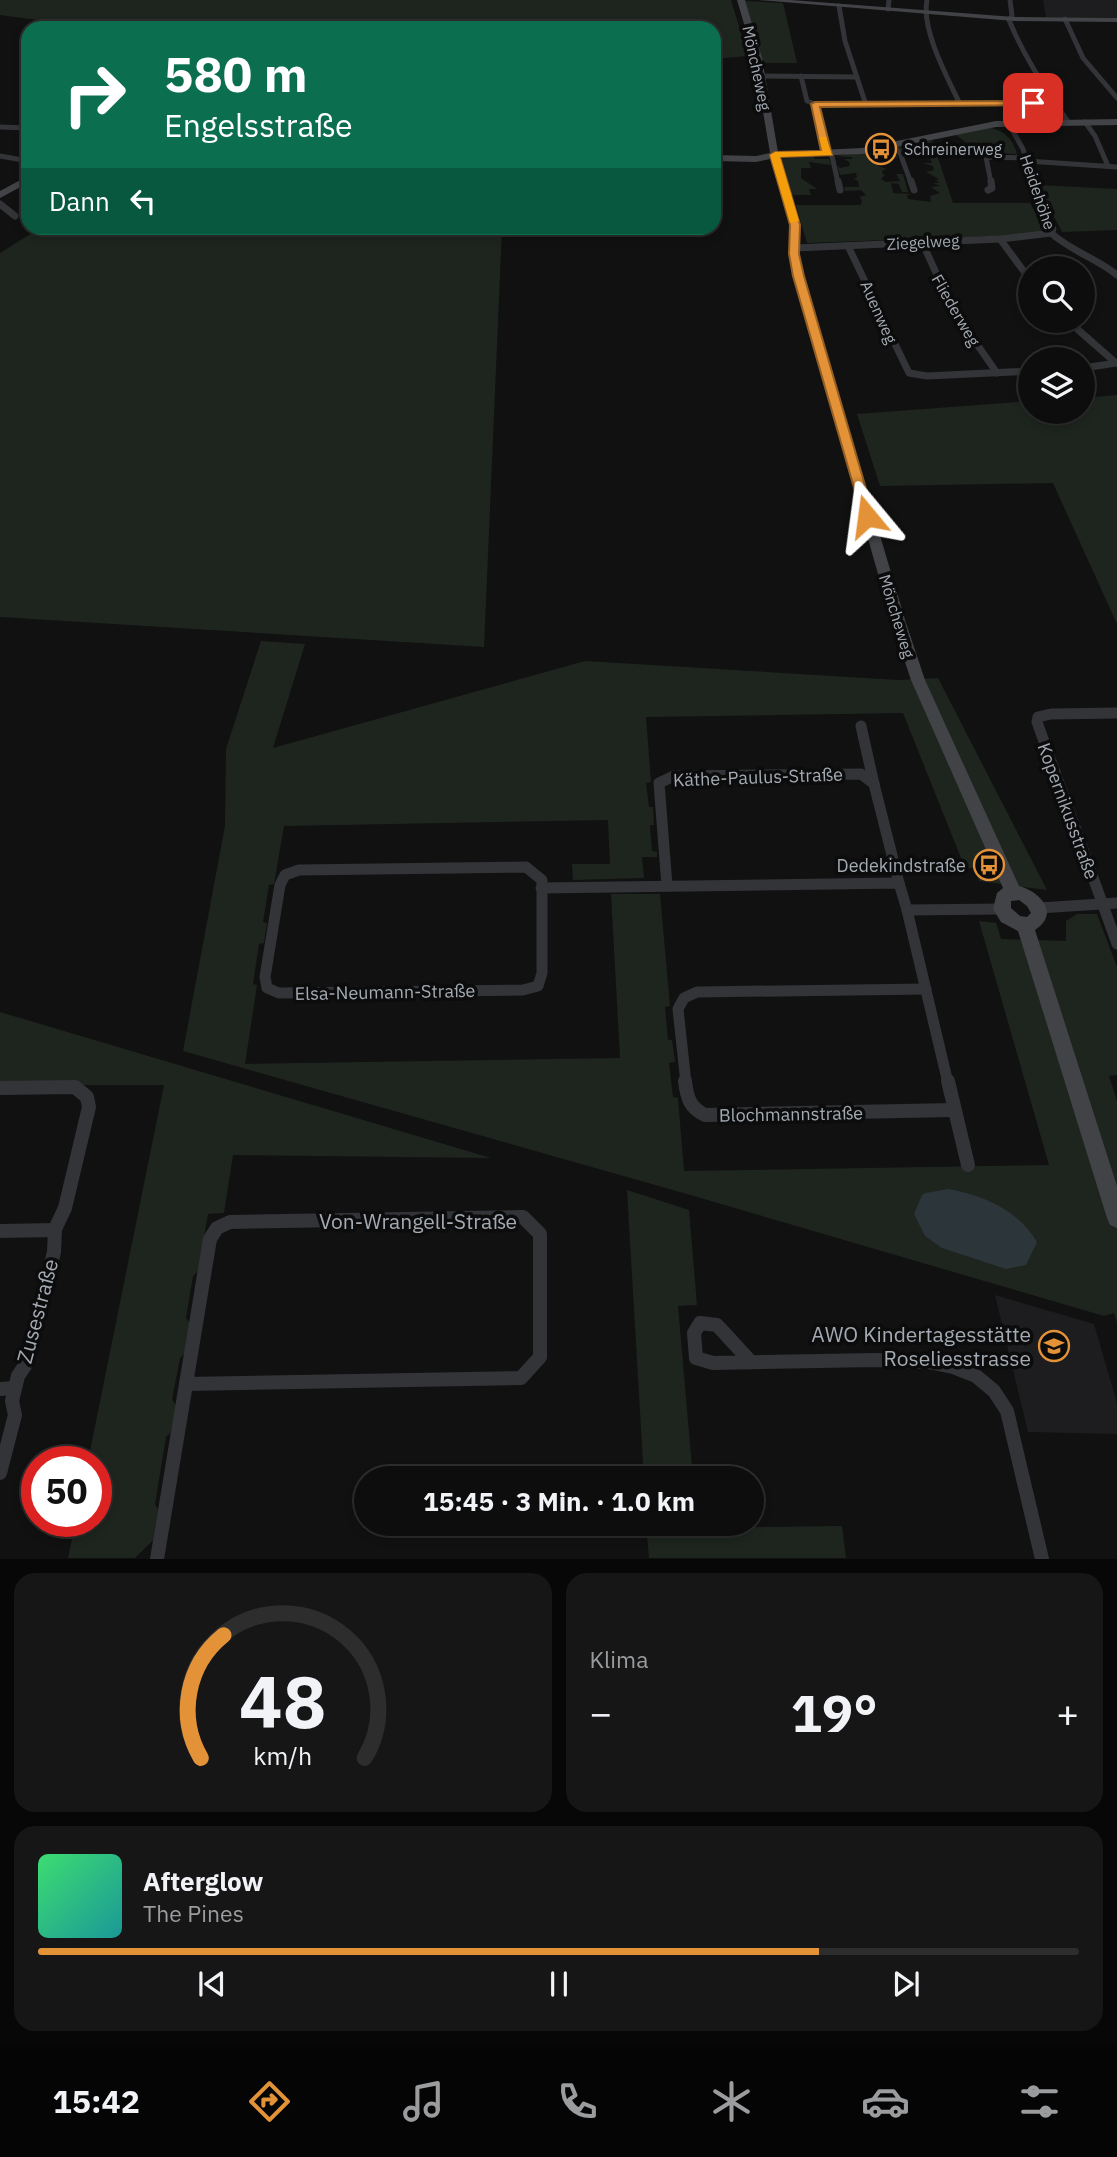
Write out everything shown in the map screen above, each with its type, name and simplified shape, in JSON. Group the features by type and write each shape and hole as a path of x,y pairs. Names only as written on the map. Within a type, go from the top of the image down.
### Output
{"main road":[{"name":"Möncheweg","path":"741,0 755,44 775,155 795,225 795,262 804,298 916,676 1014,893"},
{"path":"1009,18 1117,20"},
{"path":"721,158 756,159 893,145 988,124 1117,121"},
{"path":"0,195 21,182"},
{"path":"1014,893 1032,898 1039,908 1037,920 1025,925 1011,920 1002,909 1003,898 1014,893"},
{"path":"1025,925 1117,1217"}],"street":[{"path":"762,0 888,5 924,12 1009,18"},
{"path":"927,0 924,12 945,73 960,104"},
{"path":"1010,0 1009,18 1037,74 1068,122"},
{"path":"835,4 866,105"},
{"path":"1065,19 1091,71 1102,78 1117,98"},
{"path":"761,76 857,77"},
{"path":"801,76 807,101 815,104 1055,103"},
{"path":"815,104 825,150 829,153 840,190"},
{"name":"Heidehöhe","path":"1016,122 1010,126 1026,160 1038,202 1054,229 1051,233 1064,245 1106,265 1117,275"},
{"path":"1085,122 1095,136 1108,166"},
{"path":"0,127 21,128"},
{"path":"893,145 900,153 914,190"},
{"path":"0,156 21,160"},
{"path":"988,190 992,188 986,157 1117,167"},
{"path":"0,204 15,216"},
{"name":"Ziegelweg","path":"795,248 1000,239 1051,233"},
{"path":"1000,239 1018,263"},
{"name":"Fliederweg","path":"922,242 953,310 997,373"},
{"name":"Auenweg","path":"848,246 905,370 913,375 997,373"},
{"path":"1106,265 1117,266"},
{"path":"1082,333 1117,363"},
{"path":"1095,366 1117,363"},
{"path":"997,373 1018,372"},
{"name":"Kopernikusstraße","path":"1117,713 1051,714 1038,718 1038,727 1117,944"},
{"path":"861,726 968,1165"},
{"name":"Käthe-Paulus-Straße","path":"667,886 659,783 674,776 861,774 874,784"},
{"name":"Elsa-Neumann-Straße","path":"526,867 541,880 541,888 542,973 538,986 523,990 279,993 267,988 265,977 280,885 285,875 299,870 526,867"},
{"path":"541,888 899,883"},
{"path":"1039,908 1117,903"},
{"path":"906,910 1002,909"},
{"name":"Blochmannstraße","path":"926,989 697,992 684,998 678,1009 687,1096 694,1110 705,1115 954,1110"},
{"name":"Zusestraße","path":"0,1088 75,1087 87,1097 89,1107 65,1208 58,1218 52,1241 54,1252 26,1364 8,1389 15,1415 0,1473"},
{"name":"Von-Wrangell-Straße","path":"157,1559 185,1384 210,1239 217,1228 230,1222 523,1217 540,1234 540,1357 521,1378 185,1384"},
{"name":"Zusestraße","path":"0,1231 55,1230"},
{"path":"751,1362 920,1360 962,1371 989,1384 997,1392 1007,1411 1042,1559"}],"shaded area":[{"path":"0,0 731,0 748,56 721,58 721,21 44,21 0,15"},
{"path":"1043,0 1117,0 1117,18 1046,17"},
{"path":"745,1 783,3 797,63 763,63"},
{"path":"989,128 1007,136 1017,154 969,151 963,145 967,143 956,135"},
{"path":"932,140 953,203 1030,203 1045,230 995,236 807,243 796,205 861,205 862,200 859,197 866,195 861,190 845,191 844,187 859,187 858,181 853,178 857,178 856,173 840,175 837,165 840,168 850,166 844,159 852,157 834,156 892,149 898,158 883,155 881,161 885,165 876,165 887,169 883,170 885,175 881,179 886,182 900,181 896,174 903,174 908,192 902,192 899,184 891,183 893,193 913,194 907,195 908,199 931,202 930,196 940,193 931,187 940,186 933,183 939,183 936,180 939,179 926,172 934,170 933,166 923,163 932,163 930,158 922,157 919,150 908,150 909,154 903,154 899,147"},
{"path":"813,156 815,159 829,159 831,165 809,162 811,168 801,168 801,178 817,189 809,189 811,195 790,195 780,159"},
{"path":"1038,185 1117,189 1117,230 1062,232"},
{"path":"29,235 502,235 484,647 0,617 0,253"},
{"path":"1117,395 1117,624 1053,483 880,486 857,414 1018,402 1018,424 1095,424 1095,397"},
{"path":"261,641 305,644 273,748 585,661 898,680 938,678 1047,890 979,881 974,868 965,868 903,713 646,717 651,782 646,783 649,807 653,807 654,825 650,825 652,851 657,852 657,857 642,857 644,878 573,880 572,864 610,864 608,820 284,826 274,884 269,885 263,922 267,923 264,943 259,944 253,984 257,985 245,1064 620,1058 611,894 660,894 670,1006 665,1007 668,1040 672,1040 675,1062 669,1063 673,1097 678,1098 684,1171 1049,1165 979,921 996,923 1001,939 1066,941 1066,921 1077,914 1097,914 1117,967 1117,1075 1109,1076 1117,1101 1117,1323 1114,1313 1104,1316 183,1051 225,826 226,749"},
{"path":"0,1012 491,1158 233,1155 224,1213 208,1214 198,1271 193,1276 186,1318 190,1323 172,1400 176,1405 171,1432 166,1437 155,1504 158,1510 153,1540 135,1558 68,1558 73,1537 112,1537 112,1446 91,1446 164,1085 0,1085"},
{"path":"948,1189 987,1200 1020,1221 1037,1242 1026,1265 1006,1269 942,1248 925,1236 914,1214 922,1195"},
{"path":"627,1190 689,1210 697,1305 678,1306 692,1466 643,1466"},
{"name":"AWO Kindertagesstätte Roseliesstrasse","path":"995,1295 1094,1324 1117,1403 1117,1434 1028,1432"},
{"path":"842,1526 846,1558 649,1558 647,1536 764,1536 764,1527"}],"slow traffic":[{"path":"794,221 775,155 829,153 825,150 823,139"}],"place":[{"name":"Schreinerweg","path":"881,149"},
{"name":"Dedekindstraße","path":"989,865"},
{"name":"AWO Kindertagesstätte Roseliesstrasse","path":"1054,1346"}],"route":[{"path":"867,516 798,276 794,254 795,225 775,155 829,153 825,150 815,104 1033,103"}]}
